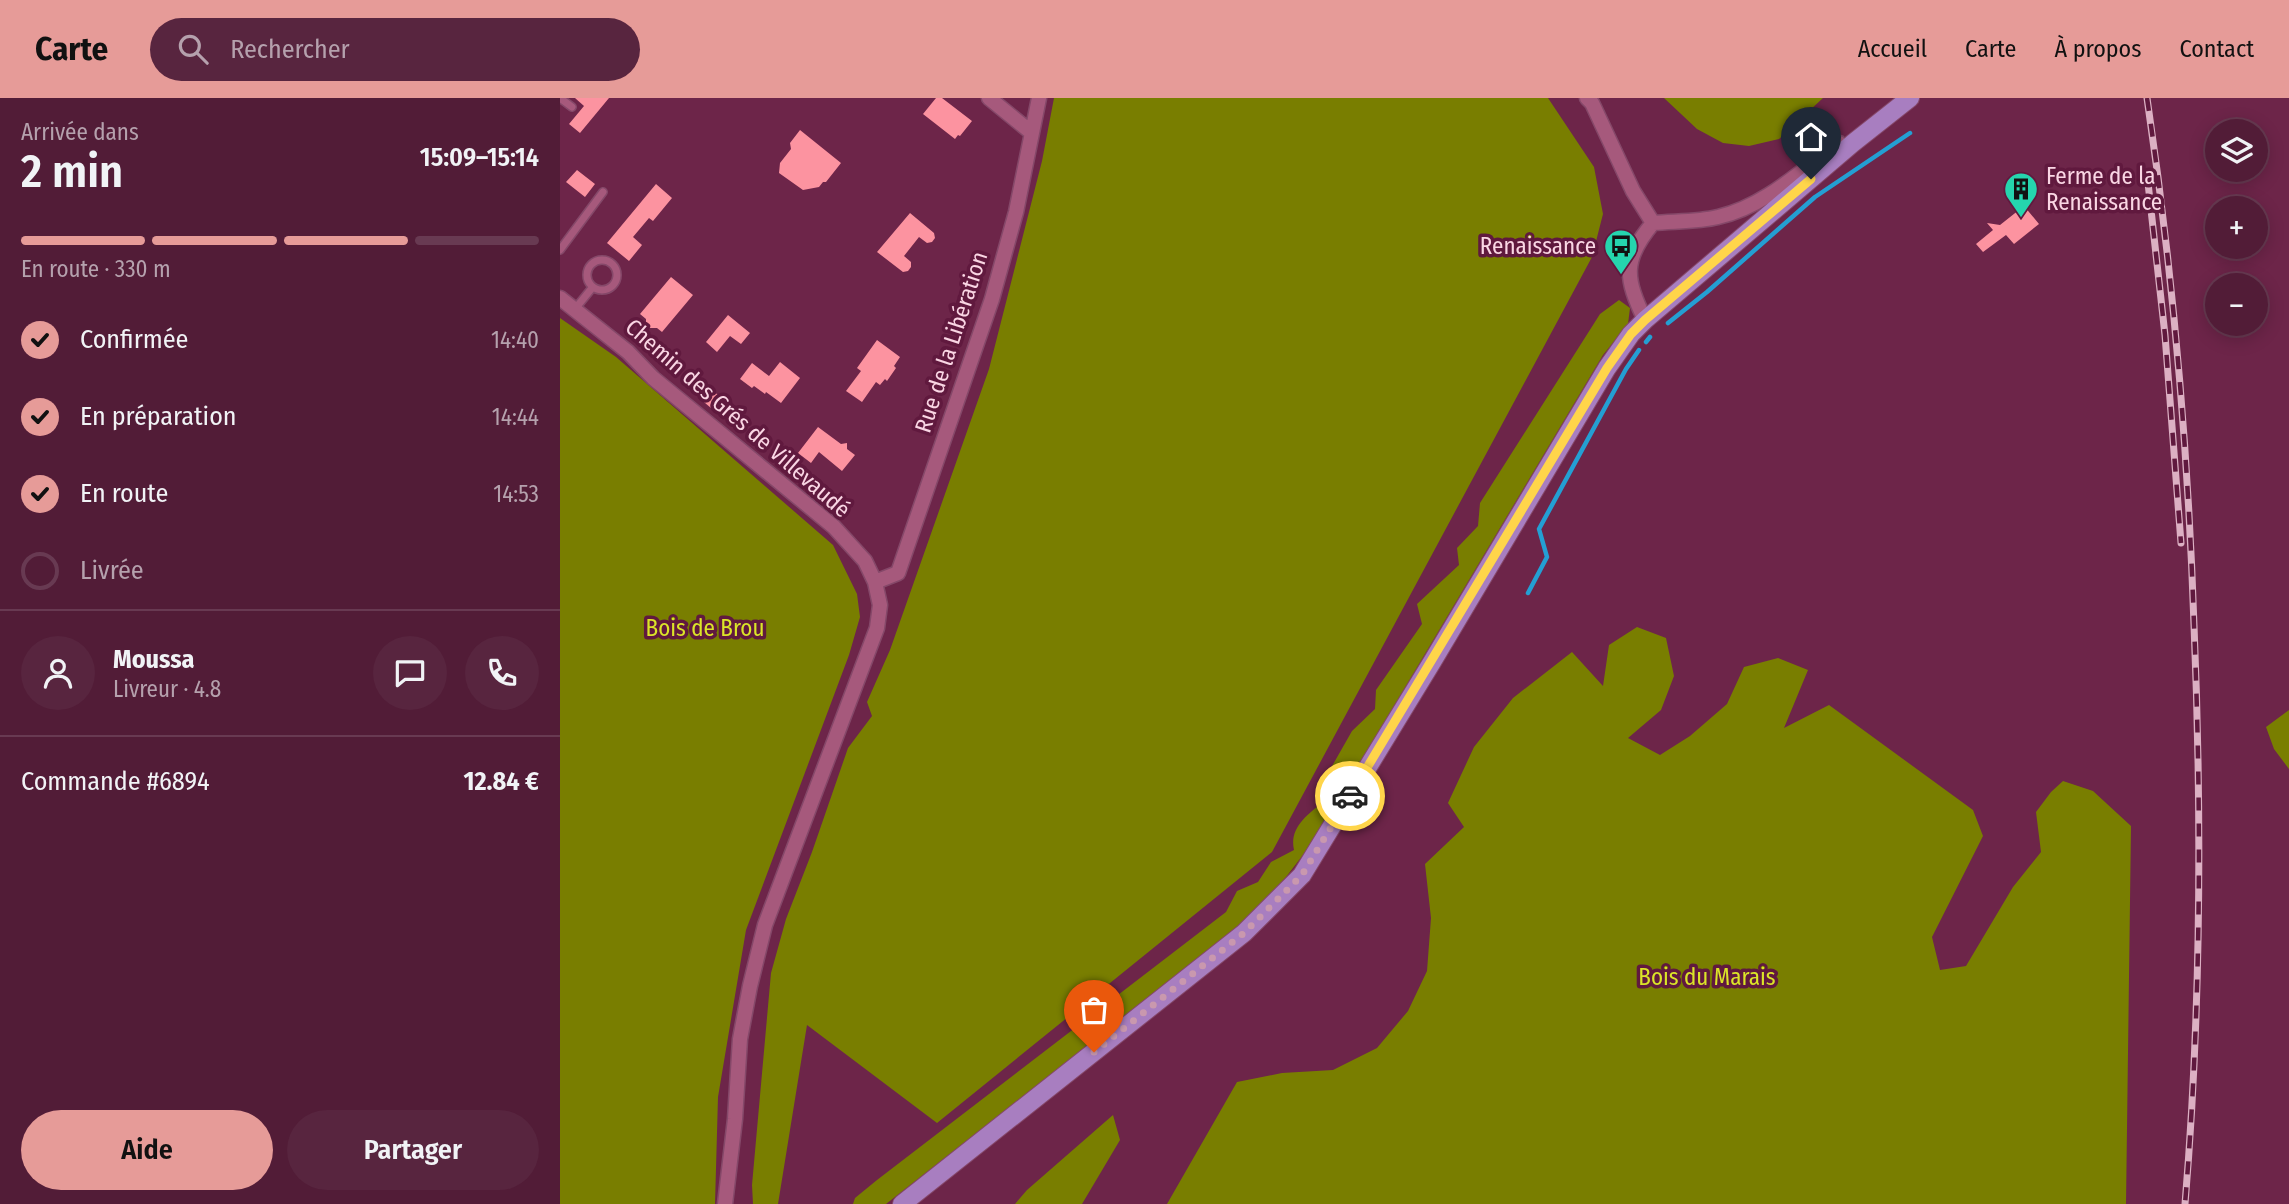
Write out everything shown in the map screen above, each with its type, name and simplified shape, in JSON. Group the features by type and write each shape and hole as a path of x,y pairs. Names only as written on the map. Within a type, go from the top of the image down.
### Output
{"main road":[{"path":"1645,320 1664,295 1892,98"},
{"path":"902,1204 1244,933 1302,875 1607,368 1631,334 1853,143 1910,98"}],"street":[{"path":"989,98 1032,132"},
{"name":"Rue de la Libération","path":"875,582 898,573 992,299 1016,212 1039,98"},
{"path":"1587,98 1592,103 1633,191 1653,223"},
{"path":"1645,320 1629,274 1630,261 1637,242 1653,223 1716,218 1742,210 1762,199 1839,143"},
{"name":"Chemin des Grés de Villevaudé","path":"560,298 628,352 653,378 834,527 865,561 875,582"},
{"path":"724,1204 735,1119 740,1039 750,986 765,925 877,628 880,605 875,582"}],"lane":[{"path":"560,98 572,107"},
{"path":"560,250 603,192"},
{"path":"597,261 612,263 617,278 612,287 603,291 592,288 586,279 588,268 597,261"},
{"path":"575,309 592,288"}],"green space":[{"path":"1054,98 1548,98 1594,167 1603,214 1592,257 1272,852 937,1123 807,1025 778,1204 753,1204 752,1185 771,973 786,919 848,748 872,716 867,702 890,650 989,369 1042,161"},
{"path":"1664,98 1823,98 1779,139 1749,146 1723,143 1697,129"},
{"path":"1619,300 1630,308 1628,324 1603,355 1313,842 1286,877 1243,924 886,1204 853,1204 855,1198 877,1180 1226,912 1237,891 1258,882 1271,862 1294,850 1294,835 1297,829 1305,817 1323,802 1319,789 1352,731 1375,709 1376,690 1422,624 1417,604 1459,565 1457,548 1478,526 1480,503 1600,314"},
{"name":"Bois de Brou","path":"560,318 616,357 833,545 857,594 860,617 849,655 746,930 718,1097 715,1204 560,1204"},
{"name":"Bois du Marais","path":"1637,627 1666,638 1674,676 1661,710 1628,738 1660,755 1690,736 1727,704 1744,667 1778,658 1808,670 1784,728 1829,705 1973,810 1983,836 1932,937 1940,970 1966,966 2013,887 2041,852 2036,812 2063,781 2093,791 2131,826 2126,1204 1167,1204 1237,1082 1282,1073 1333,1070 1377,1048 1408,1011 1427,971 1431,918 1425,864 1464,827 1448,803 1474,747 1513,698 1572,652 1603,686 1609,645"},
{"path":"2289,710 2289,769 2274,749 2266,727"},
{"path":"1113,1115 1120,1140 1082,1204 1015,1204 1027,1190"}],"building":[{"path":"575,98 609,98 580,133 569,124 584,106"},
{"path":"936,98 942,98 972,121 955,139 923,114"},
{"path":"800,130 841,163 819,187 803,190 779,173 780,163 791,149 790,143"},
{"path":"577,170 595,184 585,197 566,182"},
{"path":"656,184 672,198 653,221 649,218 633,237 642,245 629,261 607,243"},
{"name":"Ferme de la Renaissance","path":"2024,206 2039,224 2014,244 2006,235 1983,252 1976,244 1993,230 1987,223 2000,225"},
{"path":"910,213 934,233 935,238 927,243 919,237 904,256 911,262 911,267 903,272 877,252"},
{"path":"671,277 693,295 662,332 657,328 646,328 646,319 640,314"},
{"path":"728,315 750,333 741,344 730,336 717,352 706,342"},
{"path":"877,340 900,357 887,381 885,379 880,385 876,382 862,402 846,391 861,371 857,368"},
{"path":"780,362 800,378 781,403 740,379 752,363 769,376"},
{"path":"708,386 720,397 711,408 698,397"},
{"path":"818,427 841,444 847,443 847,449 855,455 842,471 819,452 811,463 798,453"}],"waterway":[{"path":"1668,323 1815,197 1910,133"},
{"path":"1646,342 1650,337"},
{"path":"1528,593 1547,557 1539,529 1639,350"}],"railway":[{"path":"2147,98 2178,361 2188,493 2197,697 2197,987 2185,1204"},
{"path":"2147,174 2165,335 2181,543"}],"way so far":[{"path":"1094,1052 1244,933 1302,875 1350,796"}],"place":[{"name":"Ferme de la Renaissance","path":"2021,219"},
{"name":"Renaissance","path":"1621,276"}],"route":[{"path":"1350,796 1626,340 1645,320 1811,179"}]}
